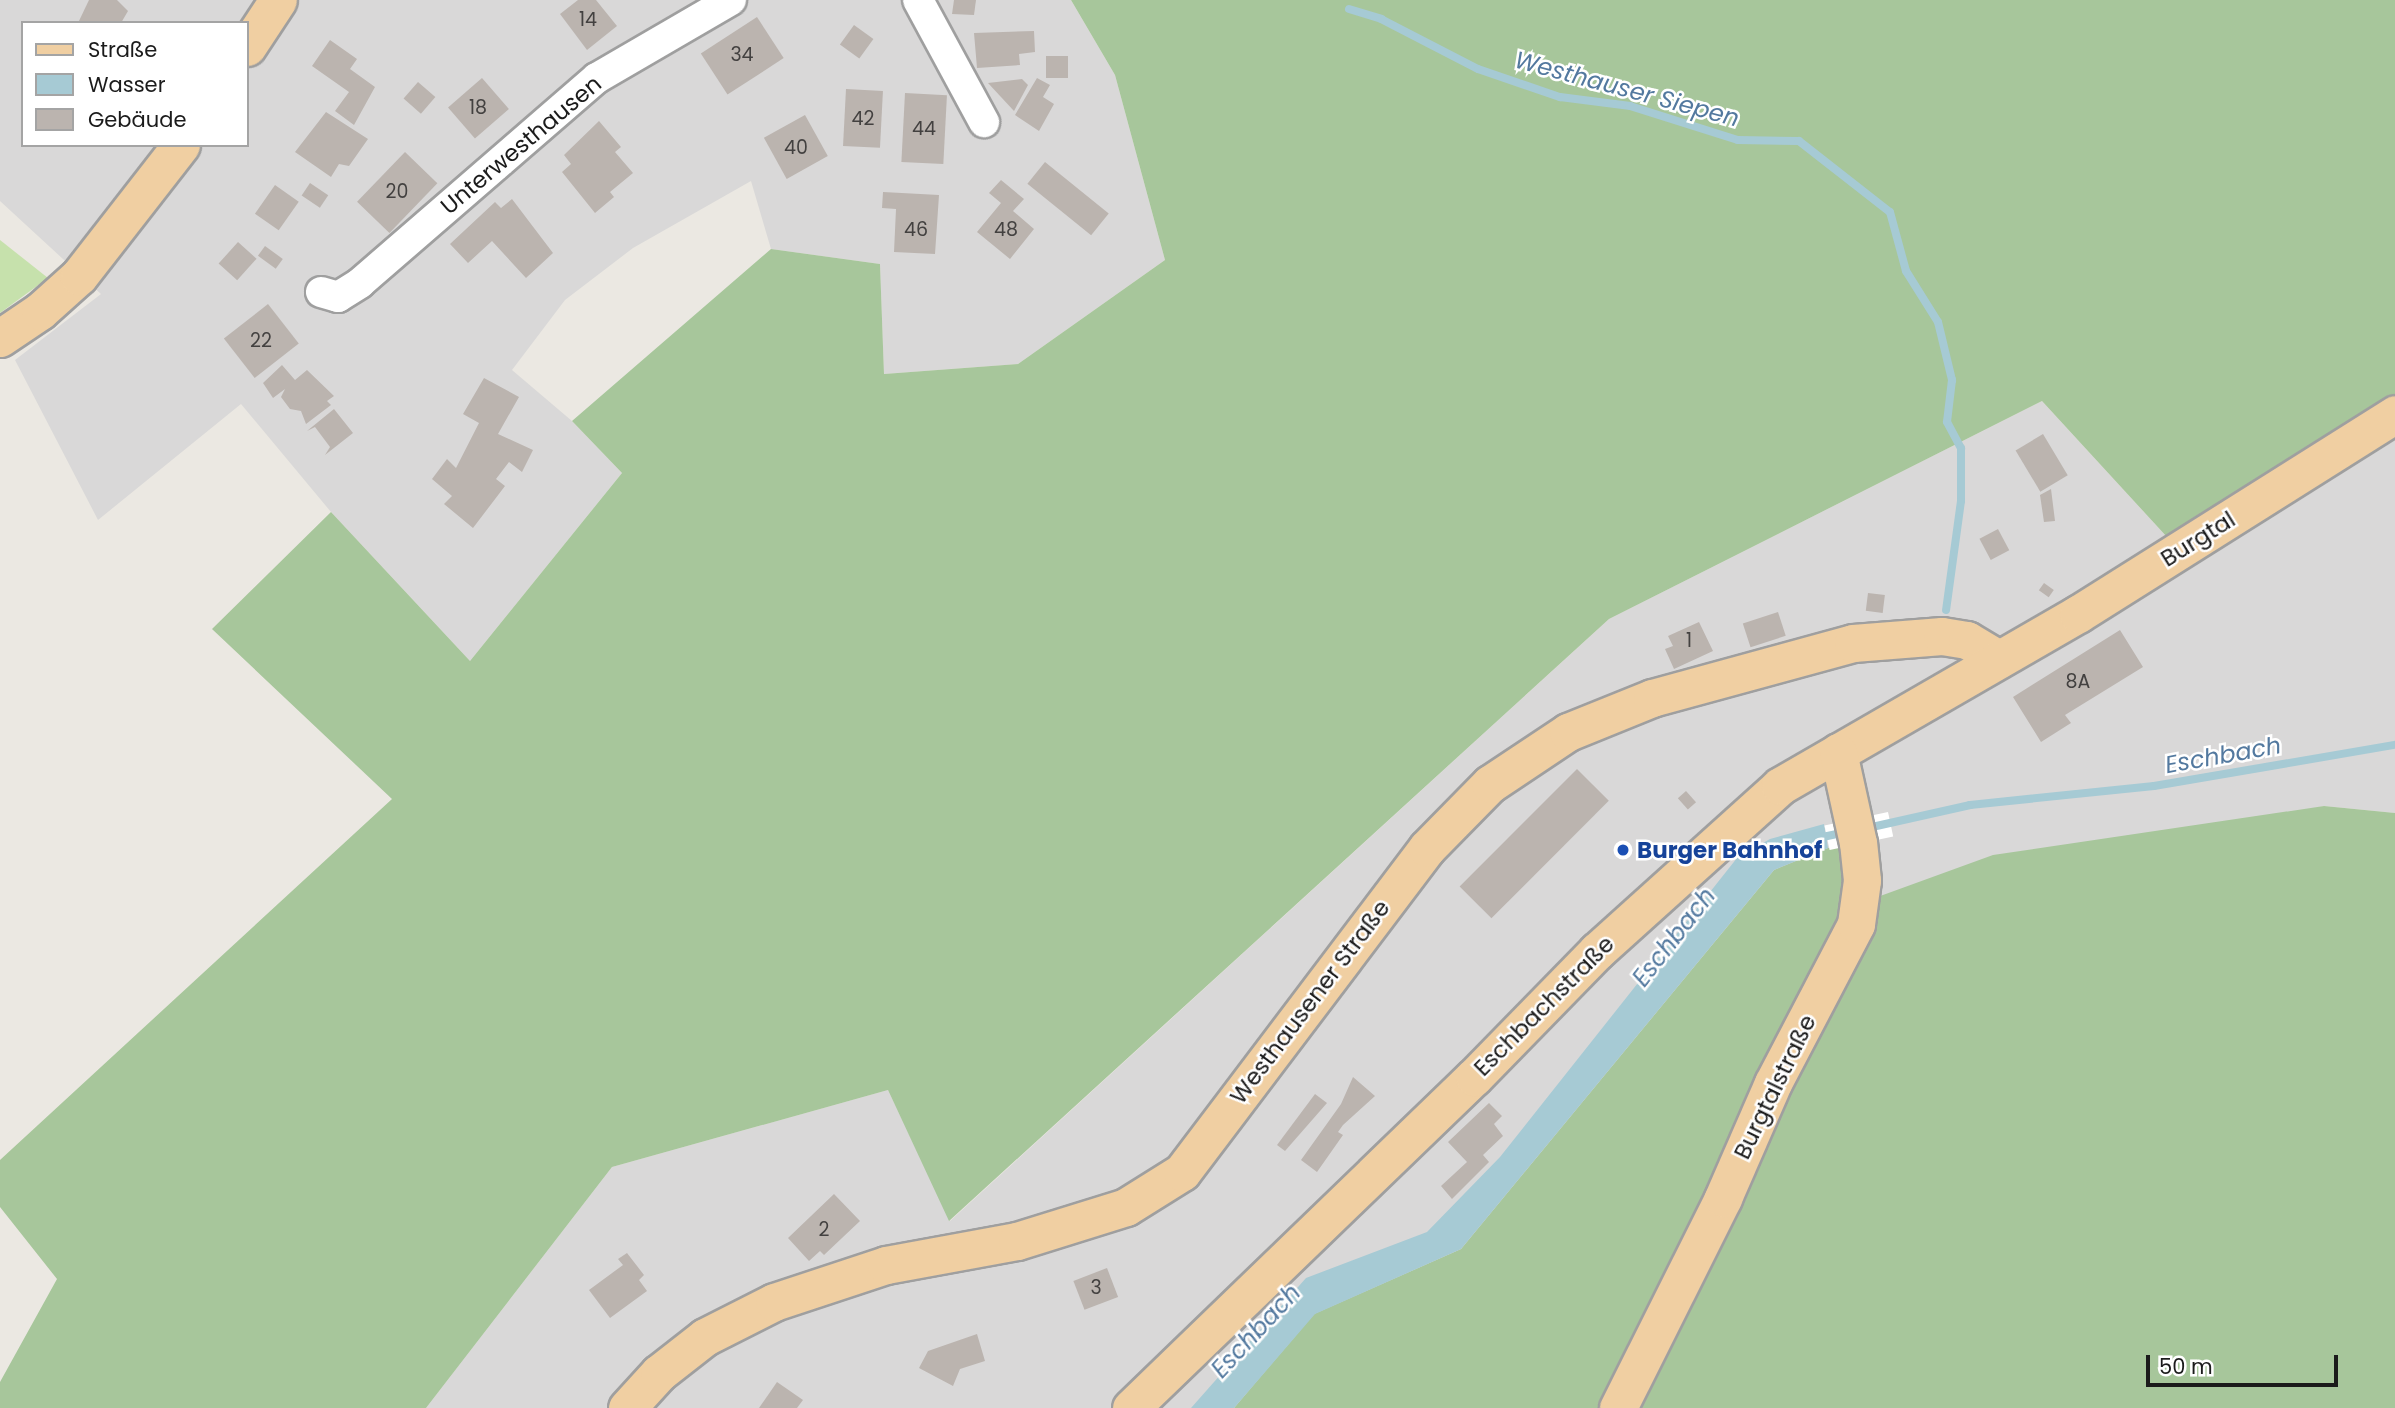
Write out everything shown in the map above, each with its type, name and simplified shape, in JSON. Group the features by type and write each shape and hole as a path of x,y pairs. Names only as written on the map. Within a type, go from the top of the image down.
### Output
{"main road":[{"path":"248,45 278,0"},
{"path":"0,338 40,311 79,275 179,147"},
{"name":"Burgtal","path":"1999,659 2395,414"},
{"name":"Westhausener Straße","path":"627,1408 659,1373 705,1337 774,1302 886,1265 1017,1241 1126,1207 1182,1172 1427,848 1490,784 1567,732 1652,698 1853,642 1942,636 1967,640 1999,659"},
{"name":"Eschbachstraße","path":"1131,1408 1474,1077 1597,951 1780,786 1999,659"},
{"name":"Burgtalstraße","path":"1618,1408 1723,1198 1773,1083 1851,936 1861,903 1856,830 1838,752"}],"street":[{"name":"Unterwesthausen","path":"321,292 338,297 360,283 597,78 731,0"},
{"path":"918,0 984,122"}],"shaded area":[{"path":"0,0 1071,0 1115,75 1165,260 1018,364 884,374 880,264 771,249 751,181 633,248 565,300 512,370 572,421 622,473 470,661 331,512 241,404 98,520 15,360 101,294 0,201"},
{"path":"2042,401 2167,537 2395,401 2395,813 2324,806 1861,903 1774,870 1461,1249 1315,1314 1234,1408 426,1408 612,1167 888,1090 950,1221 1609,619"}],"green space":[{"path":"1071,0 2395,0 2395,401 2167,537 2042,401 1609,619 949,1221 888,1090 612,1167 426,1408 0,1408 0,1382 57,1279 0,1207 0,1160 392,799 212,629 331,512 470,661 622,473 572,421 771,249 880,264 884,374 1018,364 1165,260 1115,75"},
{"path":"0,240 48,278 0,313"},
{"path":"2324,806 2395,813 2395,1408 1234,1408 1314,1314 1461,1249 1774,870 1828,848 1858,843 1861,903 1993,855"}],"water":[{"path":"1824,824 1828,848 1774,870 1461,1249 1315,1314 1234,1408 1191,1408 1306,1278 1427,1232 1500,1157 1737,858 1770,839"}],"pier":[{"path":"1888,812 1893,836 1830,850 1824,826"}],"building":[{"path":"89,0 117,0 128,11 122,21 79,21"},
{"path":"578,0 596,0 617,26 587,50 560,14"},
{"path":"954,0 976,0 974,15 952,14"},
{"path":"757,17 784,58 727,95 701,53"},
{"path":"854,25 873,39 859,59 840,44"},
{"path":"1034,31 1035,52 1019,54 1020,65 977,68 974,33"},
{"path":"330,40 357,59 350,69 375,87 354,125 335,111 349,92 312,66"},
{"path":"1046,56 1068,56 1068,78 1046,78"},
{"path":"482,78 509,109 475,138 448,108"},
{"path":"1037,78 1050,85 1043,97 1054,104 1039,131 1015,115"},
{"path":"1022,79 1028,85 1014,111 988,83"},
{"path":"418,82 435,97 421,114 404,99"},
{"path":"846,89 883,91 880,148 843,146"},
{"path":"905,93 947,95 943,164 901,162"},
{"path":"326,112 368,139 349,166 339,164 331,177 295,152"},
{"path":"805,115 828,156 787,179 764,138"},
{"path":"599,121 621,147 615,152 633,173 610,192 614,197 595,213 562,172 571,164 564,155"},
{"path":"405,152 437,183 389,233 357,202"},
{"path":"1045,162 1109,214 1091,235 1027,184"},
{"path":"1001,180 1024,199 1013,211 1034,229 1010,259 977,232 1001,203 989,193"},
{"path":"310,183 328,195 320,208 302,195"},
{"path":"275,185 299,202 279,230 255,214"},
{"path":"883,192 939,195 935,254 894,252 896,209 882,208"},
{"path":"512,199 553,253 526,278 492,241 468,263 450,244 495,202 501,208"},
{"path":"238,242 257,259 237,280 219,264"},
{"path":"265,246 283,259 276,269 258,256"},
{"path":"268,304 299,343 255,378 224,338"},
{"path":"282,365 295,380 307,370 334,396 327,401 331,405 306,424 301,411 290,409 281,397 285,389 273,398 263,383"},
{"path":"484,378 519,397 498,434 533,450 522,472 509,462 496,479 505,486 473,528 444,504 452,496 432,479 447,459 456,468 479,423 463,414"},
{"path":"334,409 353,433 325,455 330,447 315,427 307,431"},
{"path":"2043,434 2068,475 2040,492 2016,450"},
{"path":"2051,489 2055,521 2044,522 2040,495"},
{"path":"1998,529 2009,550 1991,560 1979,539"},
{"path":"2044,583 2054,590 2049,597 2039,590"},
{"path":"1868,593 1885,595 1883,613 1866,611"},
{"path":"1778,612 1786,636 1751,647 1743,623"},
{"path":"1699,622 1713,651 1674,669 1665,649 1673,646 1668,636"},
{"path":"2120,630 2143,667 2065,715 2071,723 2041,742 2013,697"},
{"path":"1577,769 1609,801 1491,918 1460,886"},
{"path":"1686,791 1696,802 1688,810 1678,798"},
{"path":"1353,1077 1375,1096 1343,1125 1338,1132 1343,1135 1317,1172 1301,1160 1341,1104"},
{"path":"1315,1094 1327,1103 1285,1151 1277,1145"},
{"path":"1489,1103 1502,1116 1494,1124 1503,1136 1483,1155 1489,1162 1452,1199 1441,1186 1467,1162 1448,1142"},
{"path":"834,1194 860,1221 824,1255 820,1251 809,1261 788,1238"},
{"path":"627,1253 644,1275 639,1280 647,1291 610,1318 589,1290 623,1265 618,1259"},
{"path":"1107,1268 1118,1297 1085,1310 1073,1281"},
{"path":"977,1334 985,1361 960,1369 953,1386 919,1368 928,1351"},
{"path":"777,1382 803,1400 797,1408 759,1408"}],"waterway":[{"name":"Westhauser Siepen","path":"1349,9 1381,19 1478,69 1560,97 1630,106 1738,140 1799,141 1890,212 1906,271 1938,322 1952,380 1947,422 1961,448 1961,501 1946,610"},
{"name":"Eschbach","path":"1863,829 1970,805 2154,786 2395,745"},
{"name":"Eschbach","path":"1818,838 1847,832"}],"place":[{"name":"Burger Bahnhof","path":"1623,850"}]}
